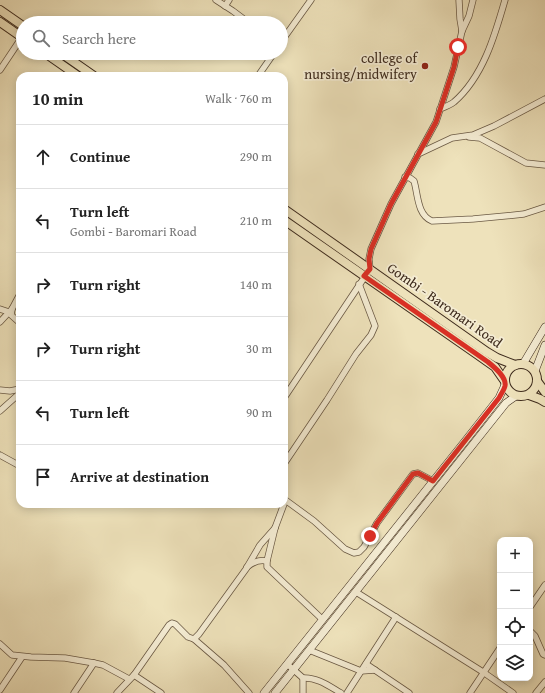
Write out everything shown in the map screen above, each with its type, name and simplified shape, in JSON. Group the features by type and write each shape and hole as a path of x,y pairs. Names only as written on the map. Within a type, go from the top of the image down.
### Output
{"main road":[{"path":"0,10 16,21"},
{"path":"0,22 16,33"},
{"path":"55,60 72,72"},
{"path":"71,60 88,72"},
{"name":"Gombi - Baromari Road","path":"288,211 487,352 498,358 519,365"},
{"name":"Gombi - Baromari Road","path":"288,223 488,362 495,368 505,382"},
{"path":"519,365 545,327"},
{"path":"529,395 536,387 537,381 535,371 545,345"},
{"path":"264,693 499,398 508,370 519,365 528,365 535,371"},
{"path":"537,381 545,392"},
{"path":"505,382 511,394 520,397 529,395 545,402"},
{"path":"275,693 506,403 516,396"}],"street":[{"path":"216,0 239,16"},
{"path":"225,6 229,0"},
{"path":"288,32 311,0"},
{"path":"459,0 462,31"},
{"path":"288,392 370,269 369,259 371,249 391,204 430,134 440,109 454,67 462,31 474,0"},
{"path":"440,109 453,103 475,76 493,39 505,0"},
{"path":"0,70 16,48"},
{"path":"261,72 269,60"},
{"path":"417,155 452,138 473,135 494,126 545,99"},
{"path":"463,137 480,138 526,163 545,165"},
{"path":"405,177 414,181 422,212 428,219 432,220 473,219 524,214 545,207"},
{"path":"288,458 356,354 372,335 375,326 359,284"},
{"path":"1,319 10,310 16,300"},
{"path":"0,309 10,310"},
{"path":"10,310 16,319"},
{"path":"0,390 16,390"},
{"path":"0,412 16,397"},
{"path":"0,455 16,464"},
{"path":"288,504 314,521 345,549 354,553 359,552 364,547 377,523 413,474 418,473 433,481"},
{"path":"282,508 267,560 267,567 322,619"},
{"path":"194,639 205,628 246,569 260,545 275,528"},
{"path":"246,569 257,561 267,560"},
{"path":"533,602 545,585"},
{"path":"356,592 483,672 513,693"},
{"path":"347,693 396,617"},
{"path":"117,693 134,675 169,625 172,623 175,624 188,638 194,639 224,665 249,693"},
{"path":"533,634 543,654 545,655"},
{"path":"0,644 12,655 22,657 65,658 94,663 103,665 129,679"},
{"path":"310,650 361,671 376,670"},
{"path":"470,693 497,652"},
{"path":"0,690 22,657"},
{"path":"74,693 94,663"},
{"path":"287,664 303,678 303,693"},
{"path":"366,664 409,693"},
{"path":"134,675 161,693"},
{"path":"303,678 310,677 316,679 341,693"},
{"path":"536,693 545,682"}],"place":[{"name":"college of nursing/midwifery","path":"425,66"}],"route":[{"path":"370,536 377,523 413,474 418,473 433,481 499,398 505,385 504,380 495,368 488,362 364,276 370,269 369,259 371,249 391,204 436,122 454,67 458,47"}]}
